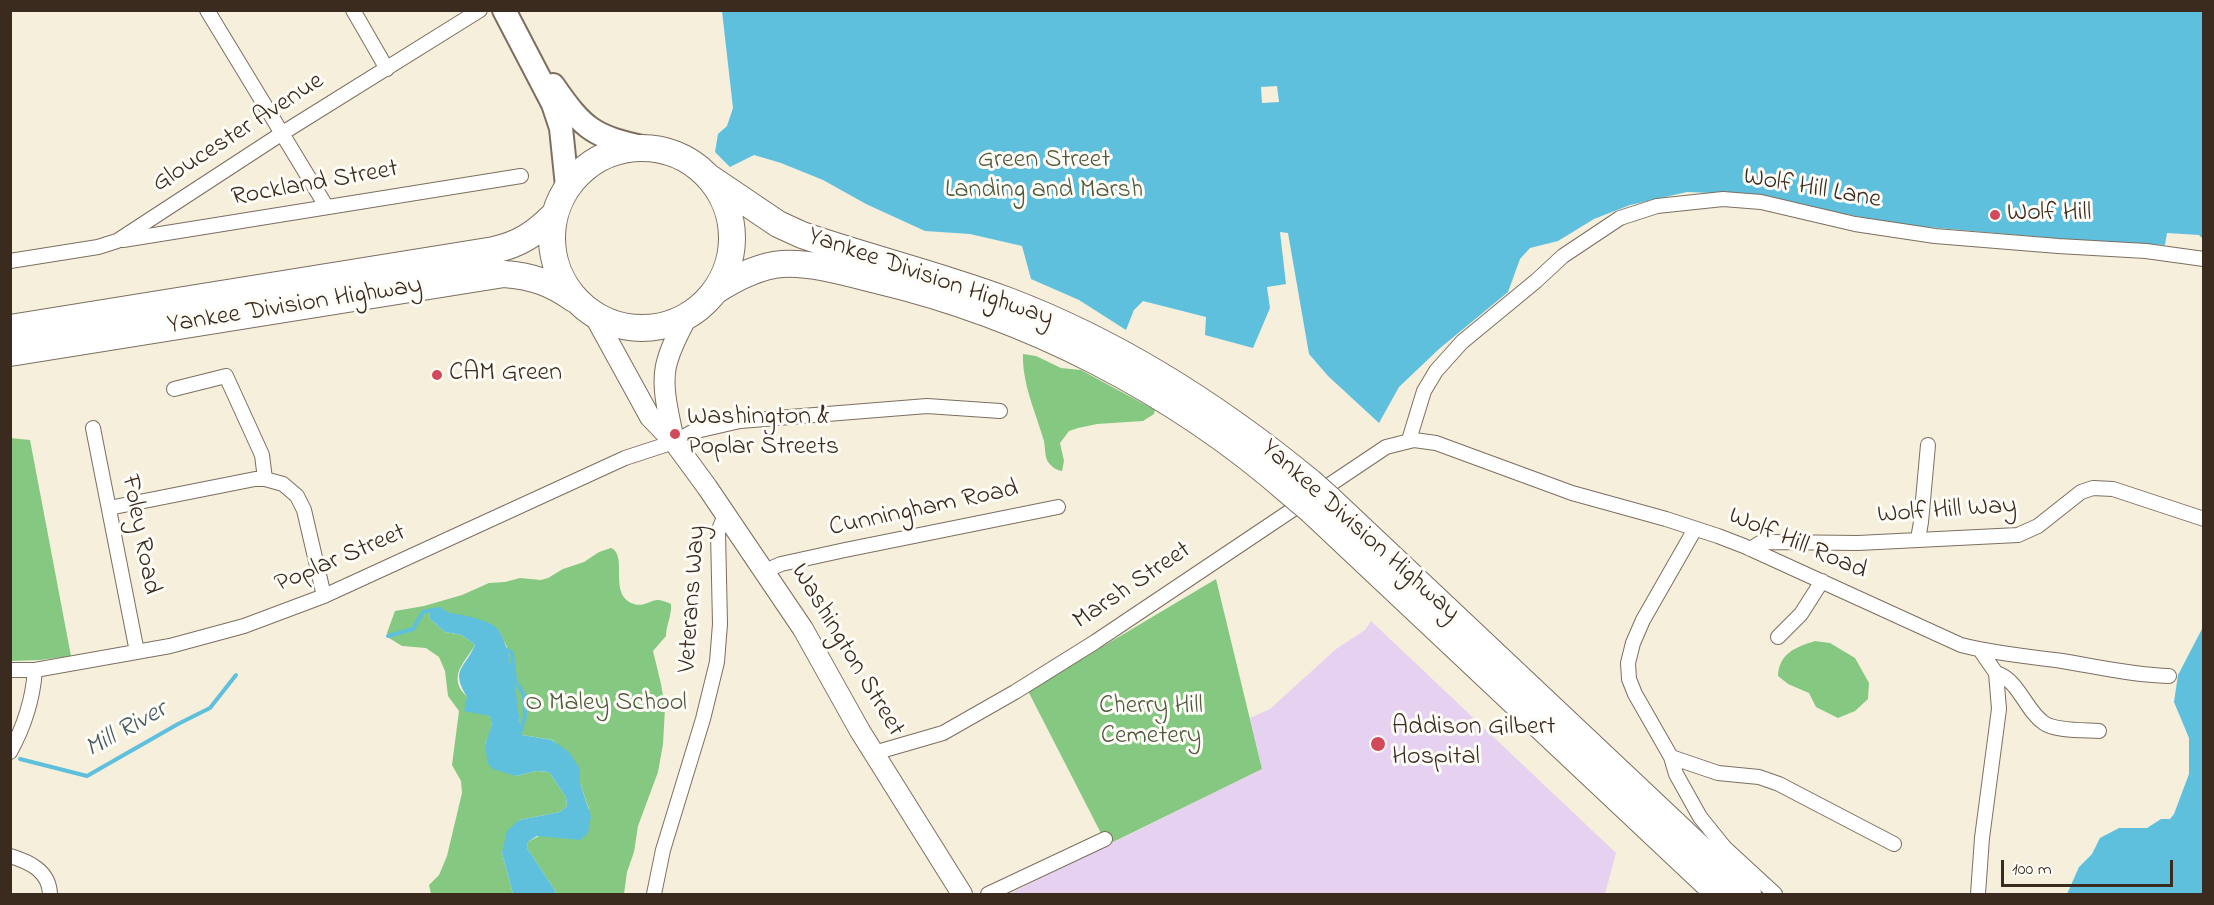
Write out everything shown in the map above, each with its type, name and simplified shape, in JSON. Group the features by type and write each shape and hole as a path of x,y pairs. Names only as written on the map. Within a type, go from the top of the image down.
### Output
{"highway":[{"path":"647,148 663,150 682,157 710,178 725,204 732,235 729,261 716,291 702,305 687,317 669,324 651,328 632,328 618,326 594,315 574,299 562,281 555,263 551,241 554,215 567,186 580,172 610,153 647,148"},
{"name":"Yankee Division Highway","path":"710,178 778,224 802,235 959,283 1032,311 1102,344 1205,403 1258,440 1311,496 1719,894"},
{"name":"Yankee Division Highway","path":"10,328 494,250 523,241 538,232 554,215"},
{"name":"Yankee Division Highway","path":"716,291 732,280 761,268 783,264 842,272 890,283 973,309 1078,353 1149,391 1311,496 1748,894"},
{"name":"Yankee Division Highway","path":"10,353 504,274 541,280 574,299"}],"main road":[{"path":"507,16 569,109 593,131 612,141 647,148"},
{"path":"507,16 553,104 561,128 567,186"},
{"name":"Washington Street","path":"594,315 650,417 674,442 707,487 803,629 874,753 962,894"},
{"name":"Washington Street","path":"674,442 665,392 666,367 670,352 687,317"}],"street":[{"path":"207,10 326,206"},
{"path":"353,10 387,69"},
{"name":"Gloucester Avenue","path":"10,261 98,247 117,241 281,134 480,10"},
{"name":"Rockland Street","path":"117,241 521,176"},
{"name":"Wolf Hill Lane","path":"1409,440 1424,391 1436,371 1462,342 1563,256 1620,218 1657,206 1723,199 1761,202 1855,224 1935,236 2058,246 2146,250 2204,260"},
{"path":"174,389 226,376 262,455 266,479"},
{"name":"Poplar Street","path":"10,670 35,670 137,652 225,633 324,596 625,458 674,442 692,432 740,421 927,406 1000,411"},
{"name":"Foley Road","path":"93,428 137,652"},
{"name":"Wolf Hill Road","path":"1409,440 1436,443 1572,493 1695,529 1750,549 1946,639 1980,650 2130,673 2169,676"},
{"name":"Marsh Street","path":"874,753 935,736 990,707 1095,642 1386,447 1409,440"},
{"path":"1918,539 1929,445"},
{"path":"109,508 255,479 266,479 290,488 301,502 324,596"},
{"name":"Wolf Hill Way","path":"1750,549 1760,543 1768,542 1858,543 2006,537 2023,534 2038,526 2081,492 2093,488 2113,489 2204,519"},
{"name":"Cunningham Road","path":"765,571 781,564 1058,507"},
{"name":"Veterans Way","path":"654,894 663,850 704,719 717,662 720,615 718,532 725,515"},
{"path":"1695,529 1633,643 1628,663 1629,680 1671,757 1676,774 1690,801 1708,828 1725,848 1775,894"},
{"path":"1778,637 1801,614 1822,581"},
{"path":"1980,650 1996,673 2017,689 2043,723 2054,727 2099,731"},
{"path":"10,752 24,720 35,670"},
{"path":"1978,894 1983,838 1999,723 1996,673"},
{"path":"1671,757 1718,773 1759,777 1779,784 1894,844"},
{"path":"988,894 1105,839"},
{"path":"10,856 35,866 47,881 50,894"}],"shaded area":[{"name":"Addison Gilbert Hospital","path":"1371,621 1616,853 1605,894 1009,894 1262,769 1250,718 1270,709 1336,649 1365,630"}],"green space":[{"path":"1023,354 1036,356 1061,368 1081,370 1155,410 1154,414 1143,421 1097,424 1069,431 1060,443 1064,461 1062,471 1058,470 1046,458 1044,441 1027,387"},
{"path":"10,438 30,440 71,656 11,661"},
{"name":"O Maley School","path":"611,548 616,552 620,584 626,599 637,605 657,600 671,604 666,636 653,651 665,708 663,744 658,772 638,826 624,894 555,894 556,892 527,848 528,842 589,809 580,783 580,769 553,740 522,735 507,647 499,631 430,613 429,618 445,632 462,635 475,645 459,671 458,683 466,696 490,716 492,725 485,745 516,776 536,771 549,772 566,797 567,806 560,812 519,820 502,853 513,894 431,894 429,885 439,875 447,856 462,793 461,781 452,765 459,711 448,696 445,671 439,657 426,648 402,646 389,638 387,633 395,611 424,606 462,595 489,583 520,578 541,580 548,578"},
{"name":"Cherry Hill Cemetery","path":"1216,579 1262,769 1107,845 1028,691"},
{"path":"1815,641 1830,643 1855,658 1869,683 1868,699 1855,711 1838,718 1816,707 1809,693 1788,684 1778,676 1785,656"}],"water":[{"path":"722,11 2203,11 2203,239 2199,235 2167,233 2165,245 2075,240 1904,225 1737,194 1687,192 1630,205 1594,219 1558,241 1530,248 1520,259 1508,292 1439,349 1399,387 1379,423 1328,376 1309,354 1288,233 1280,232 1286,284 1267,287 1270,308 1253,348 1205,335 1206,317 1143,301 1134,310 1126,330 1079,300 1031,279 1022,246 970,234 925,231 866,204 823,180 754,155 730,167 715,152 718,134 727,126 733,108"},
{"path":"435,611 479,619 493,625 500,632 509,659 522,735 552,740 569,752 580,769 580,783 591,816 588,833 580,840 537,836 528,842 527,848 556,892 555,894 513,894 502,853 507,831 519,820 560,812 567,806 566,797 549,772 536,771 516,776 493,769 488,764 485,745 492,724 490,716 464,711 467,697 459,675 475,645 462,635 445,632 429,618 430,613"},
{"path":"2203,627 2203,894 2067,894 2079,867 2092,854 2100,838 2119,828 2147,828 2161,819 2170,819 2174,814 2189,774 2189,738 2174,702 2178,675"}],"pier":[{"path":"1277,86 1279,102 1262,103 1261,87"}],"waterway":[{"name":"Mill River","path":"388,636 413,629 423,612 439,609 447,614"},
{"name":"Mill River","path":"505,649 512,653 515,680 524,695 525,716 520,733"},
{"name":"Mill River","path":"20,759 87,776 210,708 236,675"}],"place":[{"name":"Wolf Hill","path":"1995,215"},
{"name":"CAM Green","path":"437,375"},
{"name":"Washington & Poplar Streets","path":"675,434"},
{"name":"Addison Gilbert Hospital","path":"1378,744"}],"park label":[{"name":"Green Street Landing and Marsh","path":"1044,176"}]}
